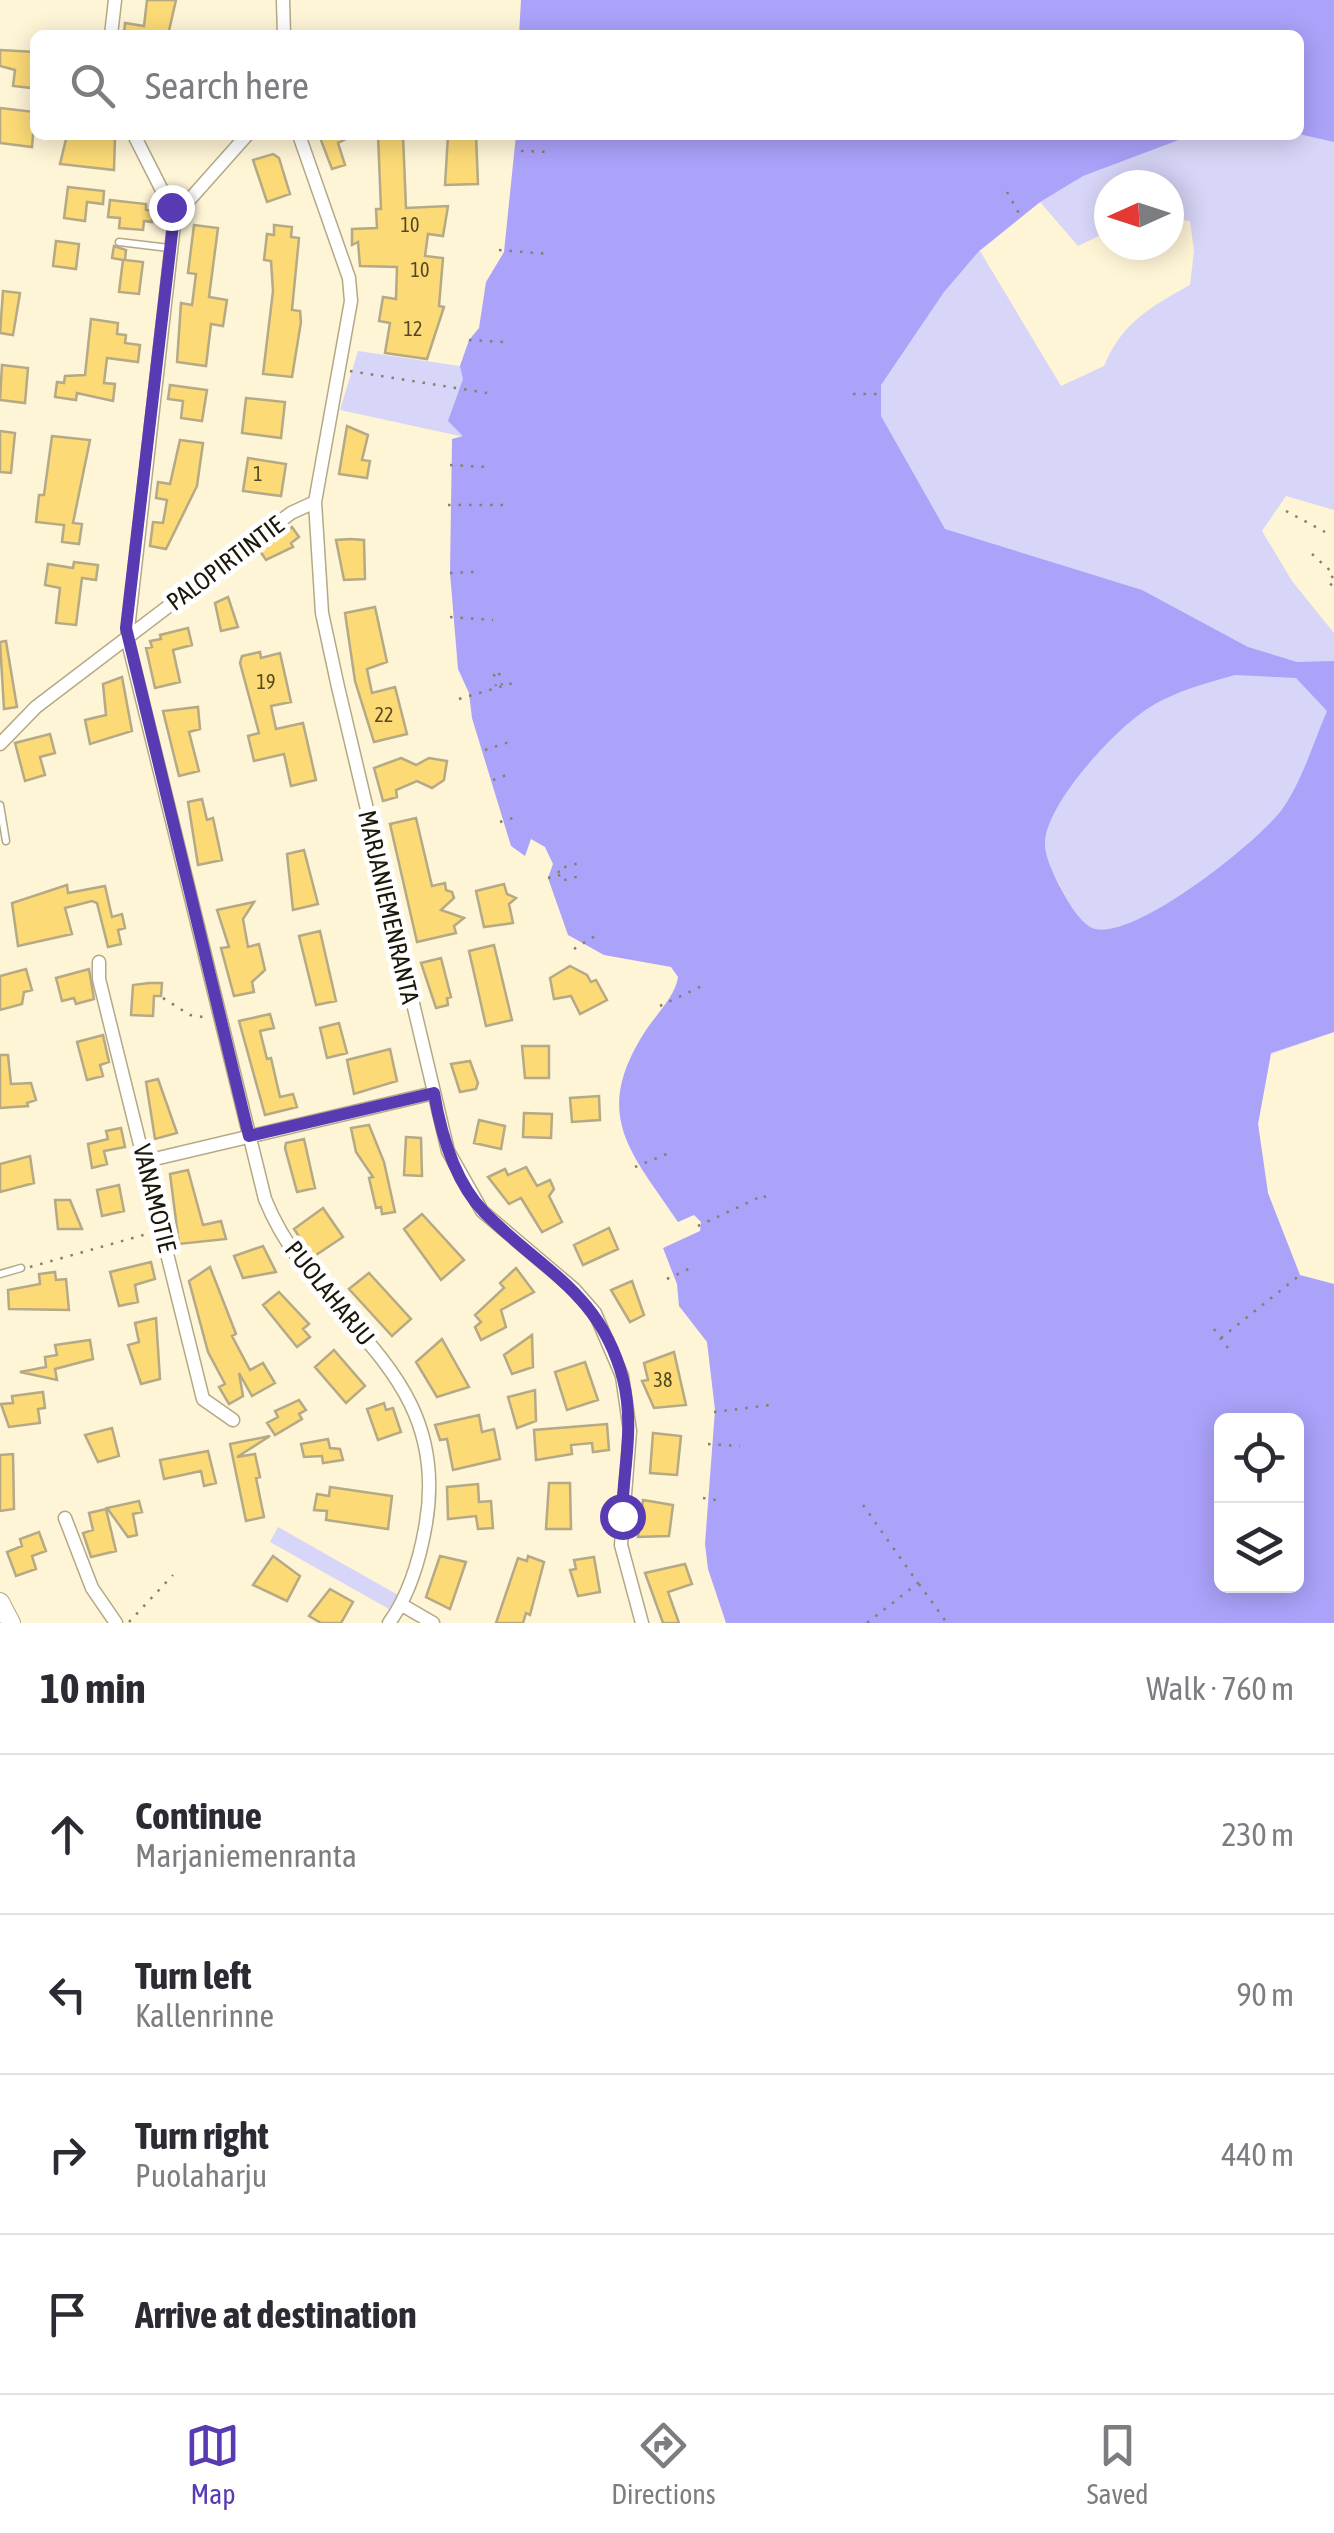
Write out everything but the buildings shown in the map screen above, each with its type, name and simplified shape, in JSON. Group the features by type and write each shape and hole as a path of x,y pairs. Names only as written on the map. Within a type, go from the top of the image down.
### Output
{"street":[{"path":"112,30 115,0"},
{"path":"284,0 284,30"},
{"path":"136,140 174,216 242,140"},
{"name":"MARJANIEMENRANTA","path":"301,140 348,278 351,301 315,502 322,613 448,1151 482,1210 574,1289 594,1313 608,1340 627,1398 630,1430 621,1545 642,1623"},
{"name":"PUOLAHARJU","path":"174,216 127,638 265,1198 290,1247 379,1352 416,1412 424,1440 430,1492 418,1560 402,1605 389,1623"},
{"name":"PALOPIRTINTIE","path":"0,744 36,707 291,514 315,502"},
{"name":"VANAMOTIE","path":"99,962 203,1399 233,1420"},
{"path":"146,1161 434,1093"},
{"path":"65,1518 92,1588 116,1623"},
{"path":"0,1602 11,1623"},
{"path":"402,1605 433,1623"}],"lane":[{"path":"119,242 170,248"},
{"path":"0,805 6,842"},
{"path":"0,1274 21,1268"}],"path":[{"path":"521,152 552,152"},
{"path":"1007,192 1021,217"},
{"path":"499,250 550,254"},
{"path":"470,340 504,342"},
{"path":"340,369 487,393"},
{"path":"853,394 881,394"},
{"path":"450,464 487,467"},
{"path":"448,505 508,505"},
{"path":"1286,511 1325,532"},
{"path":"1312,554 1334,574 1328,582 1334,587"},
{"path":"450,573 475,572"},
{"path":"450,617 493,620"},
{"path":"496,688 497,673 502,686"},
{"path":"459,699 513,683"},
{"path":"485,750 512,741"},
{"path":"492,780 509,774"},
{"path":"500,822 516,817"},
{"path":"579,863 558,869 562,881 583,874"},
{"path":"548,878 560,875"},
{"path":"574,949 596,936"},
{"path":"660,1006 704,984"},
{"path":"163,998 204,1018"},
{"path":"635,1168 669,1153"},
{"path":"698,1226 764,1195 766,1199"},
{"path":"38,1266 148,1234"},
{"path":"667,1279 696,1266"},
{"path":"1221,1338 1300,1276"},
{"path":"1214,1329 1228,1348"},
{"path":"714,1412 771,1405"},
{"path":"708,1444 740,1446"},
{"path":"702,1498 722,1500"},
{"path":"863,1505 947,1623"},
{"path":"128,1623 173,1575"},
{"path":"867,1623 918,1583"}],"shaded area":[{"path":"521,0 1334,0 1334,142 1304,135 1304,30 519,30"},
{"path":"1304,86 1334,90 1334,510 1286,496 1262,531 1292,581 1334,633 1334,1032 1271,1054 1258,1124 1264,1168 1106,1135 1071,906 872,538 877,206 1124,160 1178,140 1304,140","holes":["1094,170 1184,170 1184,220 1190,221 1194,251 1190,285 1129,327 1104,366 1061,386 980,251 1040,202 1078,246 1094,238"]},
{"path":"515,140 1179,140 1083,176 1040,202 979,251 944,292 881,385 881,416 945,529 1142,590 1248,647 1297,662 1334,661 1334,1032 1271,1053 1258,1124 1268,1193 1300,1275 1334,1284 1334,1623 726,1623 708,1569 705,1544 715,1410 707,1342 679,1306 677,1284 663,1248 700,1231 701,1222 694,1215 678,1222 632,1152 619,1109 621,1086 630,1060 670,998 678,977 671,967 604,955 568,935 548,878 553,864 545,847 531,839 525,856 511,846 472,718 469,693 458,669 450,573 452,439 463,436 448,421 463,379 460,366 469,340 479,328 486,282 504,252","holes":["1235,675 1296,678 1327,711 1290,797 1249,843 1192,887 1133,922 1108,929 1090,927 1080,919 1047,858 1049,826 1070,787 1136,717 1170,696"]},
{"path":"358,351 460,366 466,352 464,437 340,410"},
{"path":"278,1527 398,1595 389,1609 270,1542"}],"route":[{"path":"171,207 174,216 126,628 249,1136 434,1093 439,1125 466,1188 482,1210 574,1289 604,1328 627,1398 630,1430 622,1516"}]}
